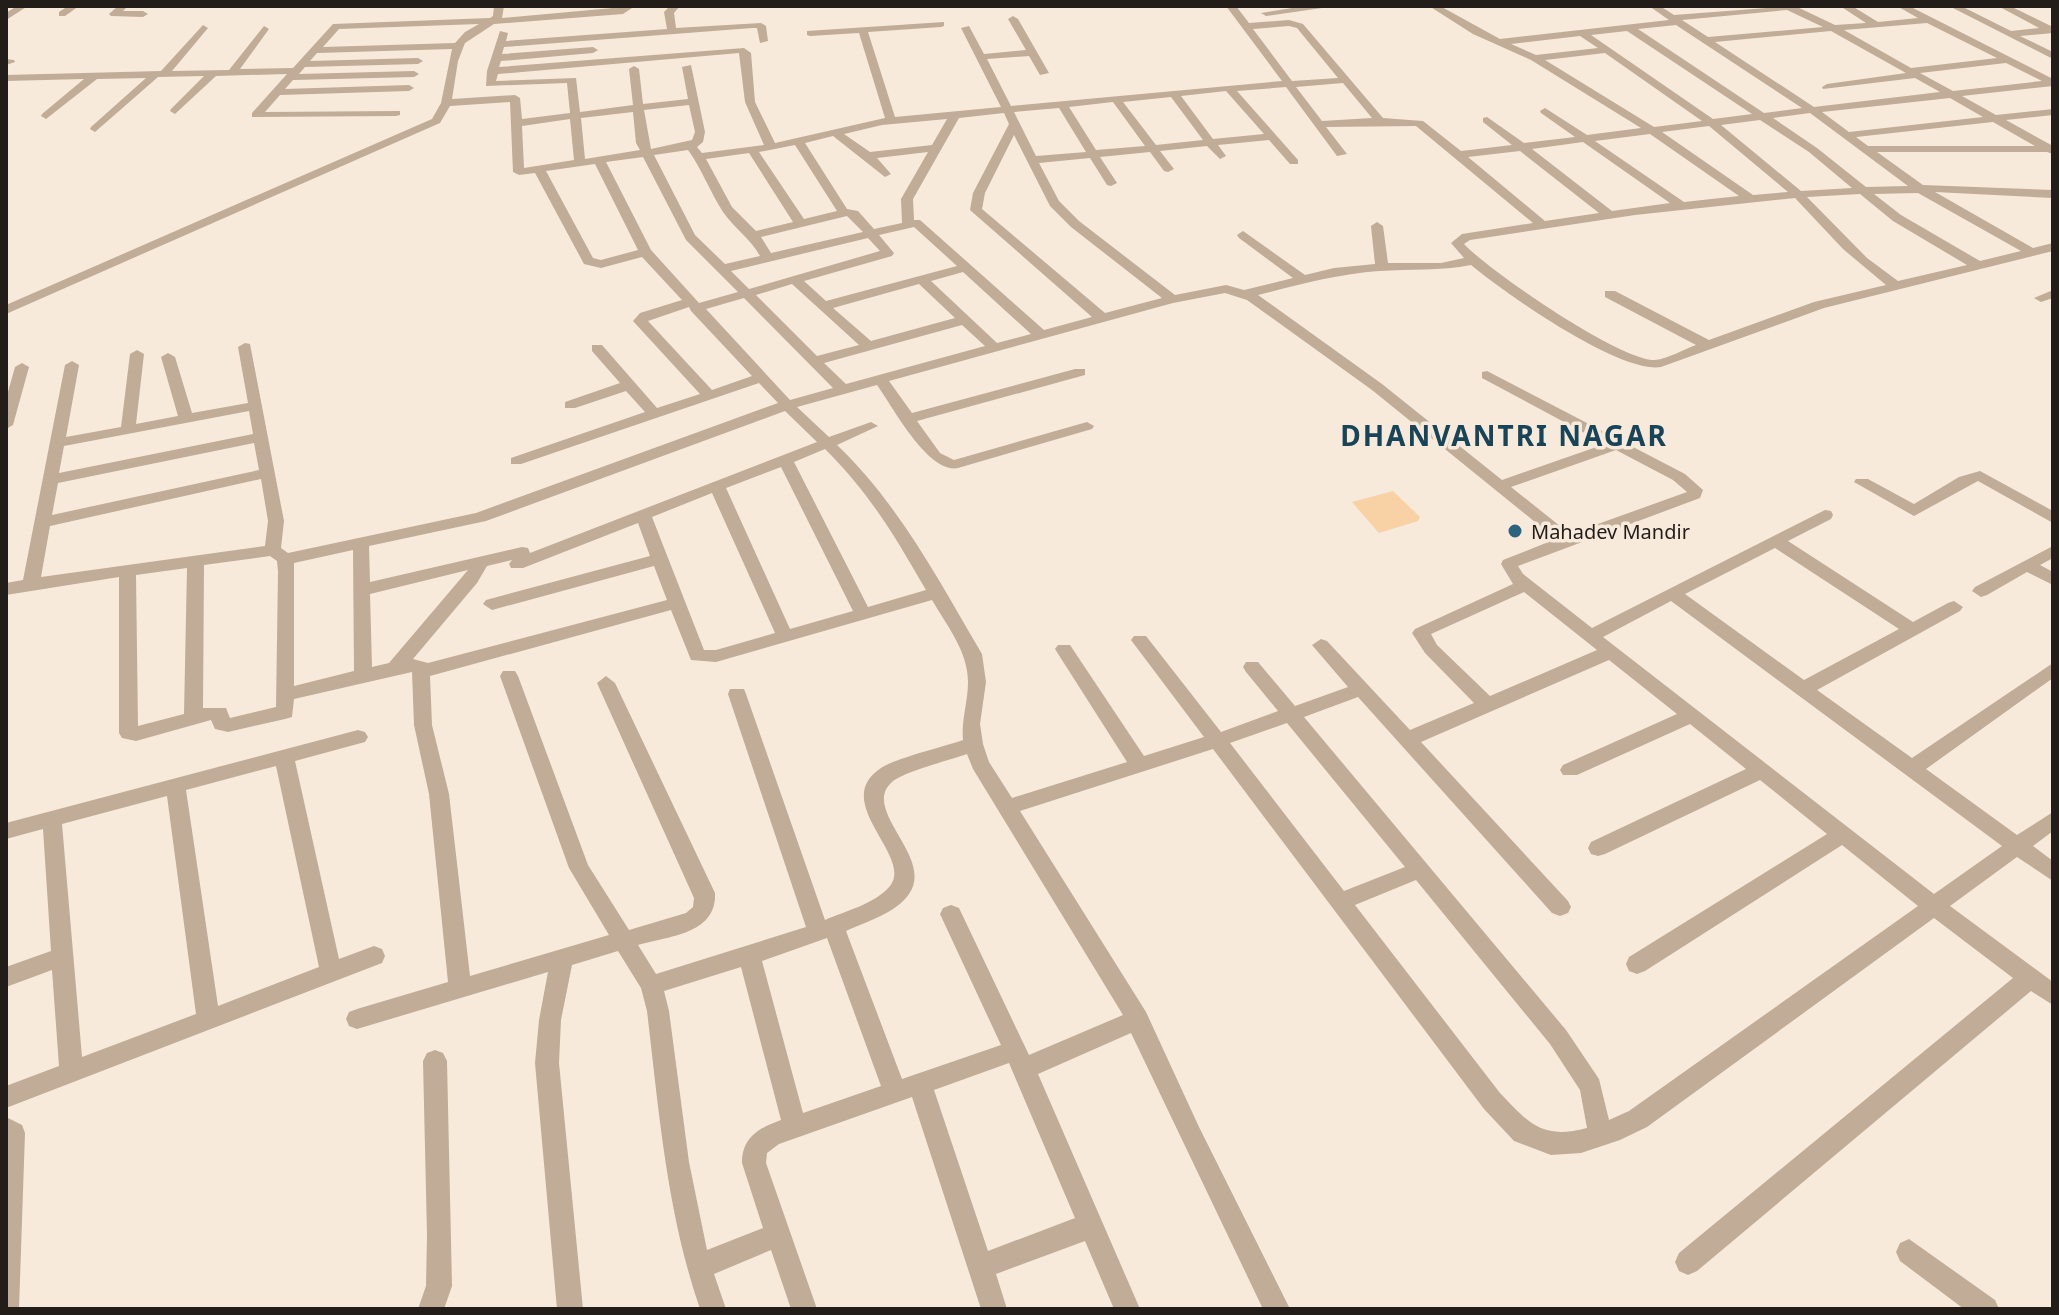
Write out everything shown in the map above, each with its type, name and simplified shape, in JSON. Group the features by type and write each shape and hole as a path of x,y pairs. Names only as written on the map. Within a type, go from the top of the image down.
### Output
{"street":[{"path":"6,17 23,6"},
{"path":"62,14 74,6"},
{"path":"123,6 114,14 143,14"},
{"path":"6,310 428,126 441,116 446,103 458,46 495,15 541,6"},
{"path":"396,113 256,115 334,27 495,15 623,11 630,6"},
{"path":"672,31 669,12 675,6"},
{"path":"1231,6 1341,154"},
{"path":"1240,16 1279,9 1331,6"},
{"path":"1434,6 1498,42 1535,58 1653,131 1750,198"},
{"path":"1654,6 1812,110 1920,189 2031,252"},
{"path":"1845,6 1875,24"},
{"path":"1902,6 2053,83"},
{"path":"1954,6 2053,56"},
{"path":"2003,6 2051,31"},
{"path":"1498,42 1787,7 1806,12 2032,140 2052,146"},
{"path":"591,63 593,13"},
{"path":"495,15 503,32 489,82 496,85 570,79 573,83 580,164"},
{"path":"1013,19 1044,73"},
{"path":"1706,40 1926,20"},
{"path":"503,32 624,22"},
{"path":"810,33 941,24"},
{"path":"1248,26 1297,24 1389,121"},
{"path":"639,46 759,25 763,41"},
{"path":"1628,27 1813,150 1897,218 1975,264"},
{"path":"95,129 160,74 203,28"},
{"path":"966,28 1054,203 1172,299"},
{"path":"232,73 264,29"},
{"path":"863,30 891,121"},
{"path":"499,44 672,31 717,33"},
{"path":"1965,38 2051,31"},
{"path":"717,33 719,51"},
{"path":"1582,33 1709,123 1799,194 1857,258 1895,285"},
{"path":"325,38 471,34"},
{"path":"314,50 458,46"},
{"path":"496,58 608,49"},
{"path":"492,71 741,50 746,53 750,102 771,147"},
{"path":"1535,58 1609,50"},
{"path":"980,57 1031,53"},
{"path":"1827,87 2008,60"},
{"path":"6,78 295,71 418,61"},
{"path":"687,67 700,132 695,151 738,220 754,235 767,257"},
{"path":"634,69 645,152 690,237 842,389"},
{"path":"295,71 414,74"},
{"path":"175,111 213,73"},
{"path":"46,116 94,76"},
{"path":"6,94 28,77"},
{"path":"446,103 512,97 516,100 516,170 523,173 645,152 752,150 891,121 1173,93 1347,80"},
{"path":"1459,155 2053,83"},
{"path":"276,92 409,88"},
{"path":"1229,88 1294,162"},
{"path":"1173,93 1220,156"},
{"path":"1116,99 1168,169"},
{"path":"516,123 694,101"},
{"path":"263,107 404,103"},
{"path":"1062,104 1111,183"},
{"path":"1545,111 1682,206"},
{"path":"1848,135 2053,112"},
{"path":"908,223 907,199 936,148 960,115"},
{"path":"1487,120 1610,215"},
{"path":"1319,124 1389,121 1426,126 1541,223"},
{"path":"1014,125 979,193 976,210 1102,318"},
{"path":"834,132 868,156 885,174"},
{"path":"1033,160 1271,137"},
{"path":"798,141 844,213"},
{"path":"1868,149 2052,146"},
{"path":"868,156 936,148"},
{"path":"752,150 800,223"},
{"path":"599,160 645,252 761,378 875,491 938,593 977,667 971,724 973,744 980,764 1138,1019 1190,1135 1277,1309"},
{"path":"540,171 588,261 601,264 645,252"},
{"path":"2053,194 1920,189 1750,198 1541,223 1457,243 1475,260 1566,325 1633,361 1656,364 1819,305 2053,247"},
{"path":"709,395 640,321 645,316 887,255 887,250 854,214 844,213 754,235"},
{"path":"721,269 908,223 919,225 1041,335"},
{"path":"1377,226 1382,267"},
{"path":"1243,235 1302,279"},
{"path":"1245,294 1302,279 1382,267 1426,269 1475,260"},
{"path":"824,306 964,268"},
{"path":"794,279 869,347"},
{"path":"922,280 995,348"},
{"path":"6,589 196,561 361,544 480,517 787,405 1210,289 1245,294 1377,387 1566,539"},
{"path":"1610,294 1707,345"},
{"path":"816,361 964,320"},
{"path":"127,570 129,733 219,713 222,724 228,725 285,712 276,521 245,347"},
{"path":"597,348 654,414"},
{"path":"128,430 137,354"},
{"path":"168,357 186,419"},
{"path":"31,584 72,365"},
{"path":"6,425 22,367"},
{"path":"908,419 1080,372"},
{"path":"1487,375 1690,484 1694,495 1566,539 1509,564 1510,571 1935,907 2053,995"},
{"path":"516,461 761,378"},
{"path":"880,379 935,456 953,465 1087,426"},
{"path":"570,405 629,385"},
{"path":"58,443 254,406"},
{"path":"361,590 481,562 520,558 643,515 871,426"},
{"path":"51,480 260,437"},
{"path":"1499,486 1618,444"},
{"path":"785,460 863,614"},
{"path":"43,522 268,473"},
{"path":"1862,482 1914,511 1965,480 1980,476 2053,518"},
{"path":"717,486 785,636"},
{"path":"643,515 697,656 716,656 938,593"},
{"path":"1592,635 1825,515"},
{"path":"1776,541 1913,630"},
{"path":"361,544 363,676"},
{"path":"1981,591 2053,551"},
{"path":"492,604 659,559"},
{"path":"193,718 196,561"},
{"path":"395,668 471,579 481,562"},
{"path":"2027,565 2053,579"},
{"path":"1488,706 1431,649 1421,633 1526,585"},
{"path":"1673,594 2053,872"},
{"path":"424,671 676,603"},
{"path":"1803,689 1954,607"},
{"path":"1140,640 1492,1101 1523,1133 1562,1146 1606,1134 1638,1119 2053,820"},
{"path":"1321,645 1560,907"},
{"path":"1064,649 1139,765"},
{"path":"1406,740 1612,651"},
{"path":"285,695 395,668 416,665 424,671"},
{"path":"1252,667 1576,1061 1591,1087 1606,1134"},
{"path":"1911,769 2053,669"},
{"path":"424,671 423,725 439,794 460,988"},
{"path":"509,676 579,868 651,985 658,1011 687,1218 698,1267 713,1309"},
{"path":"357,1019 625,941 693,920 702,914 704,893 606,683"},
{"path":"1007,807 1215,741 1359,690"},
{"path":"737,694 825,929 895,1092"},
{"path":"1570,770 1693,715"},
{"path":"6,831 358,737"},
{"path":"651,985 825,929 894,898 903,886 905,872 874,804 872,791 876,782 887,774 973,744"},
{"path":"284,757 331,972"},
{"path":"1598,848 1762,770"},
{"path":"176,786 208,1019"},
{"path":"52,819 71,1072"},
{"path":"1637,964 1843,834"},
{"path":"1342,901 1419,870"},
{"path":"951,914 1020,1060 1127,1309"},
{"path":"749,954 795,1127"},
{"path":"6,977 63,956"},
{"path":"6,1097 374,956"},
{"path":"562,959 550,1020 547,1063 570,1309"},
{"path":"1688,1262 2030,978"},
{"path":"804,1309 754,1163 753,1151 758,1143 895,1092 1020,1060 1138,1019"},
{"path":"431,1309 439,1286 435,1061"},
{"path":"920,1084 994,1309"},
{"path":"6,1129 13,1133 6,1309"},
{"path":"982,1266 1092,1225"},
{"path":"698,1267 777,1235"},
{"path":"1909,1252 1986,1309"}],"shaded area":[{"path":"1393,491 1420,517 1418,521 1379,533 1352,502"}],"place":[{"name":"Mahadev Mandir","path":"1515,531"}],"district":[{"name":"DHANVANTRI NAGAR","path":"1504,435"}]}
